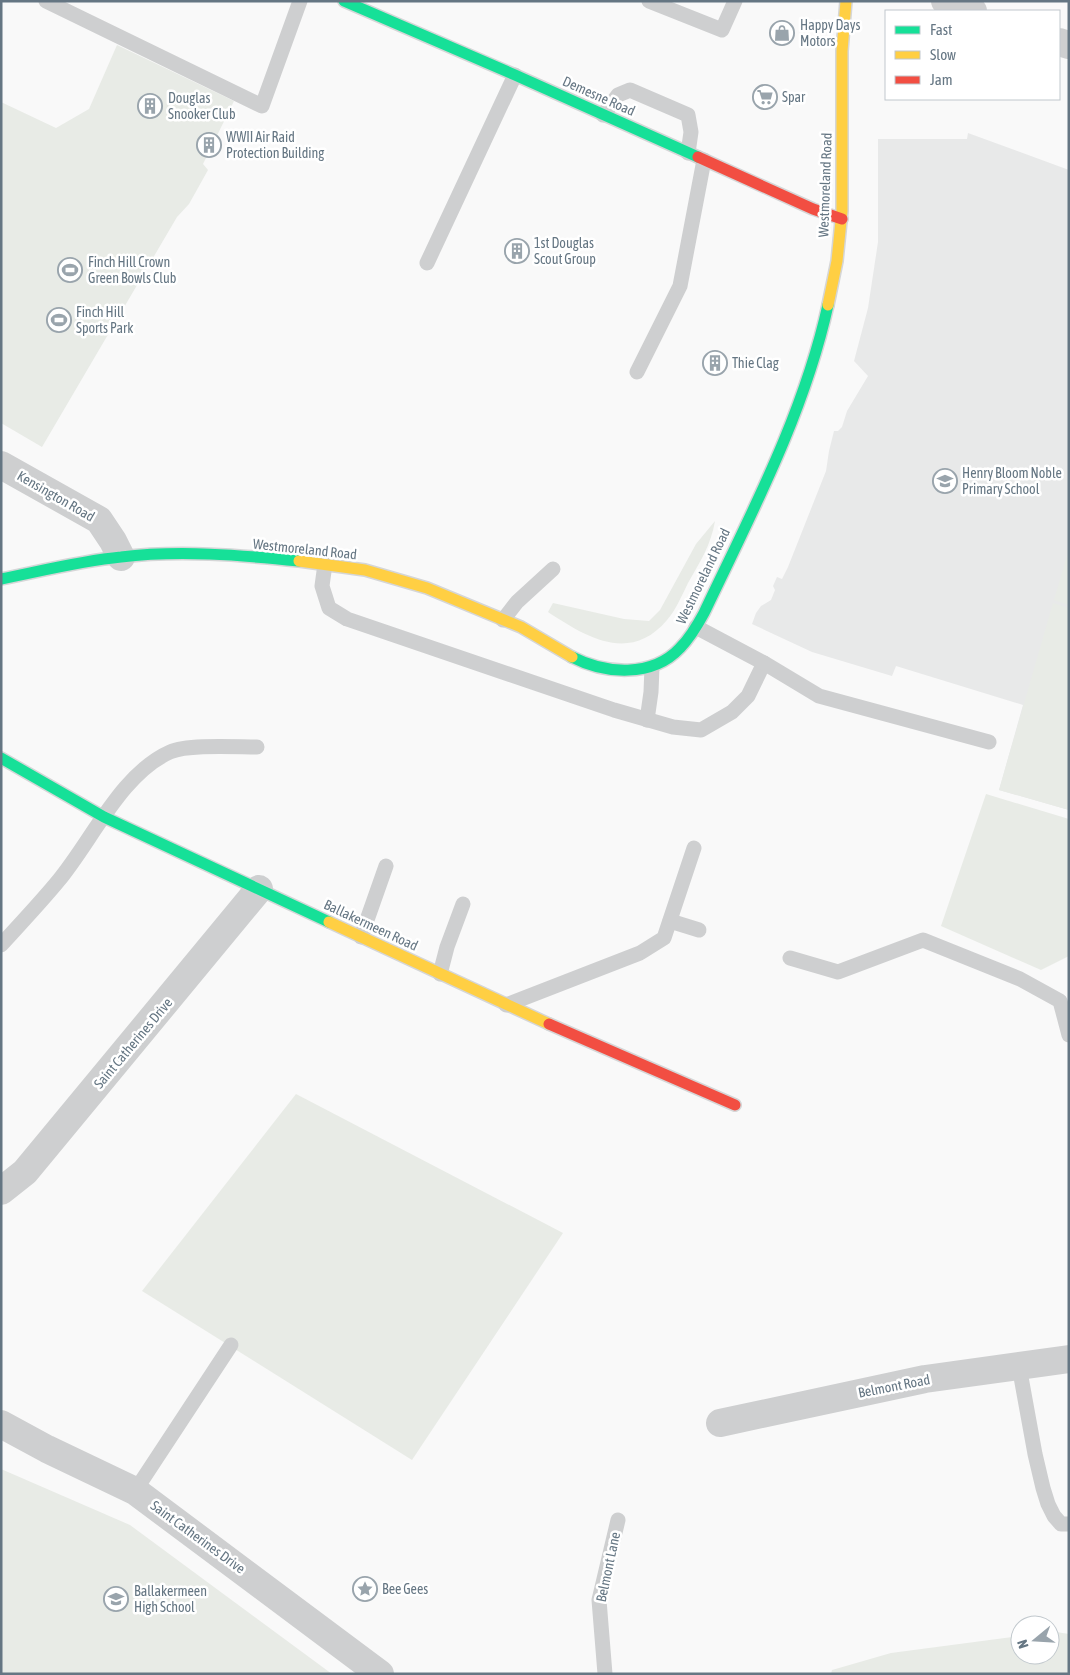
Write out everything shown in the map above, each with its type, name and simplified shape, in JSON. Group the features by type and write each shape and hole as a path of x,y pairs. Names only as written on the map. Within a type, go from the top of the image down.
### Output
{"main road":[{"name":"Demesne Road","path":"344,1 515,75 813,209 842,219"},
{"name":"Westmoreland Road","path":"1,579 121,557 190,554 290,559 355,568 390,577 451,597 523,628 563,653 594,666 613,670 632,670 652,667 663,662 678,651 696,627 772,468 812,366 829,302 837,262 842,219 844,168 842,55 846,1"},
{"name":"Ballakermeen Road","path":"1,758 104,817 506,1005 735,1105"}],"street":[{"path":"944,1 970,10"},
{"name":"Kensington Road","path":"1,464 99,520 121,557"},
{"name":"Saint Catherines Drive","path":"1,1191 25,1172 259,889"},
{"name":"Belmont Road","path":"720,1423 925,1379 1069,1358"},
{"name":"Saint Catherines Drive","path":"1,1424 47,1449 135,1491 175,1519 380,1674"}],"lane":[{"path":"46,1 262,106 300,1"},
{"path":"649,1 722,30 735,1"},
{"path":"427,263 515,75"},
{"path":"603,115 618,96 630,90 688,115 691,132 688,153"},
{"path":"637,372 680,286 704,160"},
{"path":"325,564 322,586 329,608 347,619 647,720 673,727 701,730 732,712 748,696 764,663"},
{"path":"503,620 517,602 553,569"},
{"path":"696,627 764,663 819,696 989,742"},
{"path":"647,720 652,667"},
{"path":"1,945 60,879 139,772 171,751 188,748 258,747"},
{"path":"506,1005 640,953 664,938 694,848"},
{"path":"361,937 386,866"},
{"path":"440,974 447,947 463,904"},
{"path":"670,921 699,930"},
{"path":"790,958 838,972 923,940 1020,979 1060,1001 1069,1035"},
{"path":"135,1491 231,1345"},
{"path":"1019,1366 1035,1454 1048,1504 1054,1516 1061,1524 1069,1524"},
{"name":"Belmont Lane","path":"605,1674 599,1600 618,1520"}],"shaded area":[{"name":"Finch Hill Sports Park","path":"117,45 234,101 203,164 208,170 189,204 177,217 42,447 1,423 1,102 56,128 89,109"},
{"name":"Henry Bloom Noble Primary School","path":"968,133 1069,170 1069,810 999,790 1023,705 896,666 892,676 812,652 752,624 761,606 771,600 775,590 773,586 777,577 782,579 788,567 826,471 834,431 838,431 842,427 847,411 868,376 854,361 868,308 878,242 878,139 967,139"},
{"path":"715,521 711,538 676,607 667,620 653,633 638,641 608,642 577,630 548,612 553,603 624,619 649,621 660,610 696,544"},
{"path":"1069,549 1069,605 1054,600"},
{"path":"1053,603 1069,608 1069,810 999,790"},
{"path":"986,794 1069,819 1069,956 1041,970 941,926"},
{"path":"296,1094 563,1233 412,1460 142,1291"},
{"name":"Ballakermeen High School","path":"1,1469 130,1525 332,1674 1,1674"},
{"path":"1060,1633 1069,1634 1069,1674 831,1674 832,1670 891,1653 1010,1637 1010,1665 1060,1665"}],"traffic: fast":[{"path":"344,1 698,157"},
{"path":"572,657 585,663 613,670 642,669 669,658 690,636 704,613 775,463 805,385 828,305"},
{"path":"1,579 61,566 143,555 210,554 299,561"},
{"path":"1,758 104,817 329,922"}],"traffic: slow":[{"path":"828,305 837,261 842,211 842,51 846,1"},
{"path":"299,561 365,570 427,588 521,627 572,657"},
{"path":"329,922 549,1024"}],"traffic: jam":[{"path":"698,157 813,209 842,219"},
{"path":"549,1024 735,1105"}],"place":[{"name":"Happy Days Motors","path":"782,33"},
{"name":"Spar","path":"765,97"},
{"name":"Douglas Snooker Club","path":"150,106"},
{"name":"WWII Air Raid Protection Building","path":"209,145"},
{"name":"1st Douglas Scout Group","path":"517,251"},
{"name":"Finch Hill Crown Green Bowls Club","path":"70,270"},
{"name":"Finch Hill Sports Park","path":"59,320"},
{"name":"Thie Clag","path":"715,363"},
{"name":"Henry Bloom Noble Primary School","path":"945,481"},
{"name":"Bee Gees","path":"365,1589"},
{"name":"Ballakermeen High School","path":"116,1599"}]}
